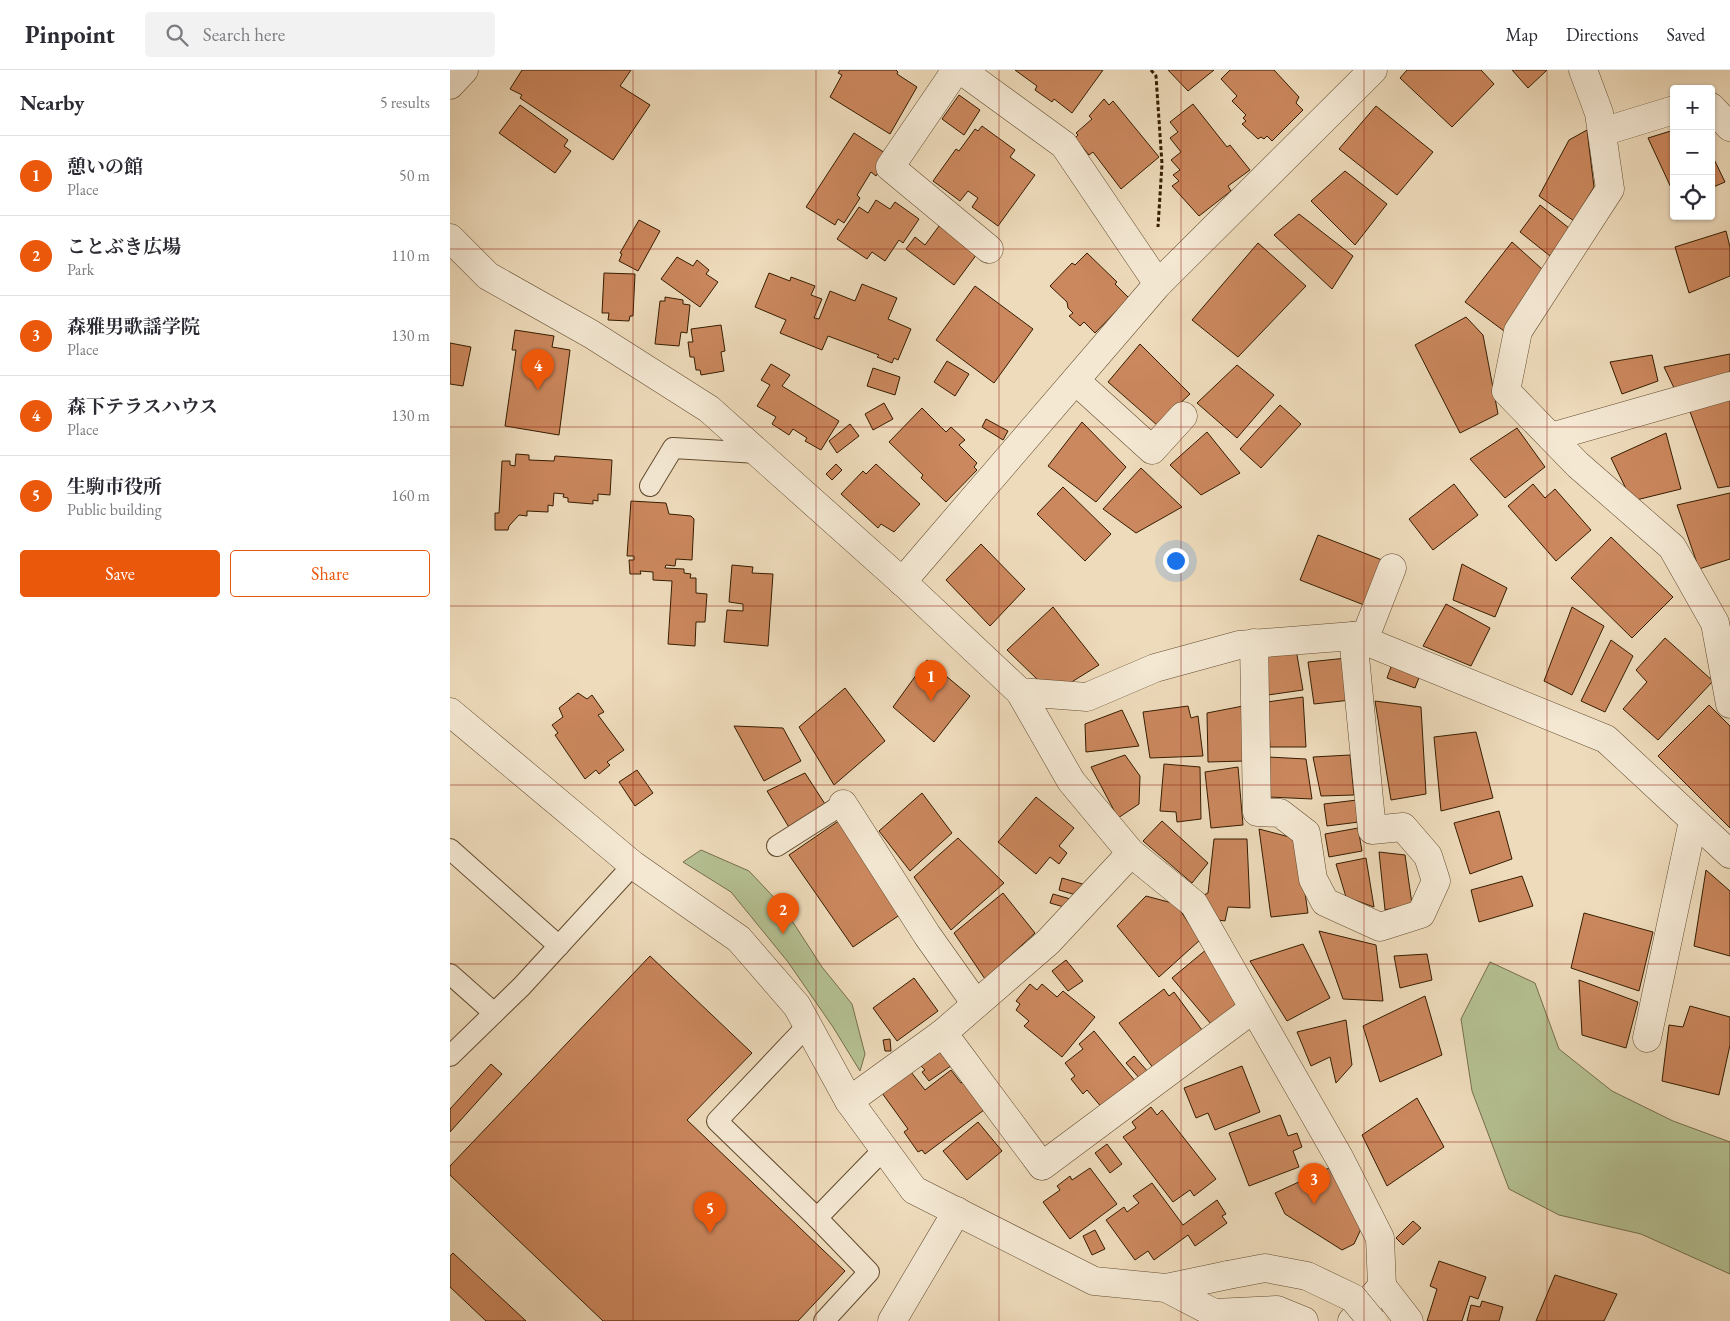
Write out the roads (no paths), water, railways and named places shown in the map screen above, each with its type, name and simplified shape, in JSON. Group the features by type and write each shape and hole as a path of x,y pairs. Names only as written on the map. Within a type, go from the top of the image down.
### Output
{"street":[{"path":"450,85 464,70"},
{"path":"956,70 890,168 989,249"},
{"path":"961,70 1064,145 1158,284"},
{"path":"902,582 1158,284 1374,70"},
{"path":"1583,70 1599,113 1610,189 1518,331 1506,391 1578,465 1672,547 1724,640 1730,704"},
{"path":"1602,132 1670,111"},
{"path":"1715,111 1730,127"},
{"path":"450,238 488,276 591,334 709,408 902,582 1020,692 1070,781 1131,853 1194,904 1340,1159 1380,1238 1382,1286 1409,1321"},
{"path":"1076,381 1152,450 1183,416"},
{"path":"1551,437 1730,386"},
{"path":"1254,643 1257,812 1280,813 1306,833 1314,879 1326,902 1380,927 1421,914 1436,881 1428,856 1403,827 1372,830 1358,638 1392,568"},
{"path":"1020,692 1086,697 1155,668 1239,645 1358,638 1606,739 1730,854"},
{"path":"450,712 633,865 739,938 797,1006 849,1101 914,1190 1094,1281 1166,1288 1265,1268 1307,1276 1353,1298 1372,1321"},
{"path":"843,804 927,934 976,1004"},
{"path":"1647,1038 1693,821"},
{"path":"849,1101 943,1033 1048,942 1131,853"},
{"path":"943,1033 1042,1166 1253,1009"},
{"path":"892,1321 957,1212"},
{"path":"1352,1321 1382,1286"},
{"path":"1166,1288 1214,1313 1277,1310 1304,1321"}],"lane":[{"path":"650,486 673,448 758,453"},
{"path":"777,846 843,804"},
{"path":"450,849 559,946"},
{"path":"450,1056 494,1014 633,865"},
{"path":"450,974 494,1014"},
{"path":"808,1025 717,1122 817,1218 869,1272 824,1321"},
{"path":"817,1218 884,1149"}],"place":[{"name":"森下テラスハウス","path":"538,390"},
{"name":"憩いの館","path":"931,701"},
{"name":"ことぶき広場","path":"783,934"},
{"name":"森雅男歌謡学院","path":"1314,1204"},
{"name":"生駒市役所","path":"710,1233"}]}
